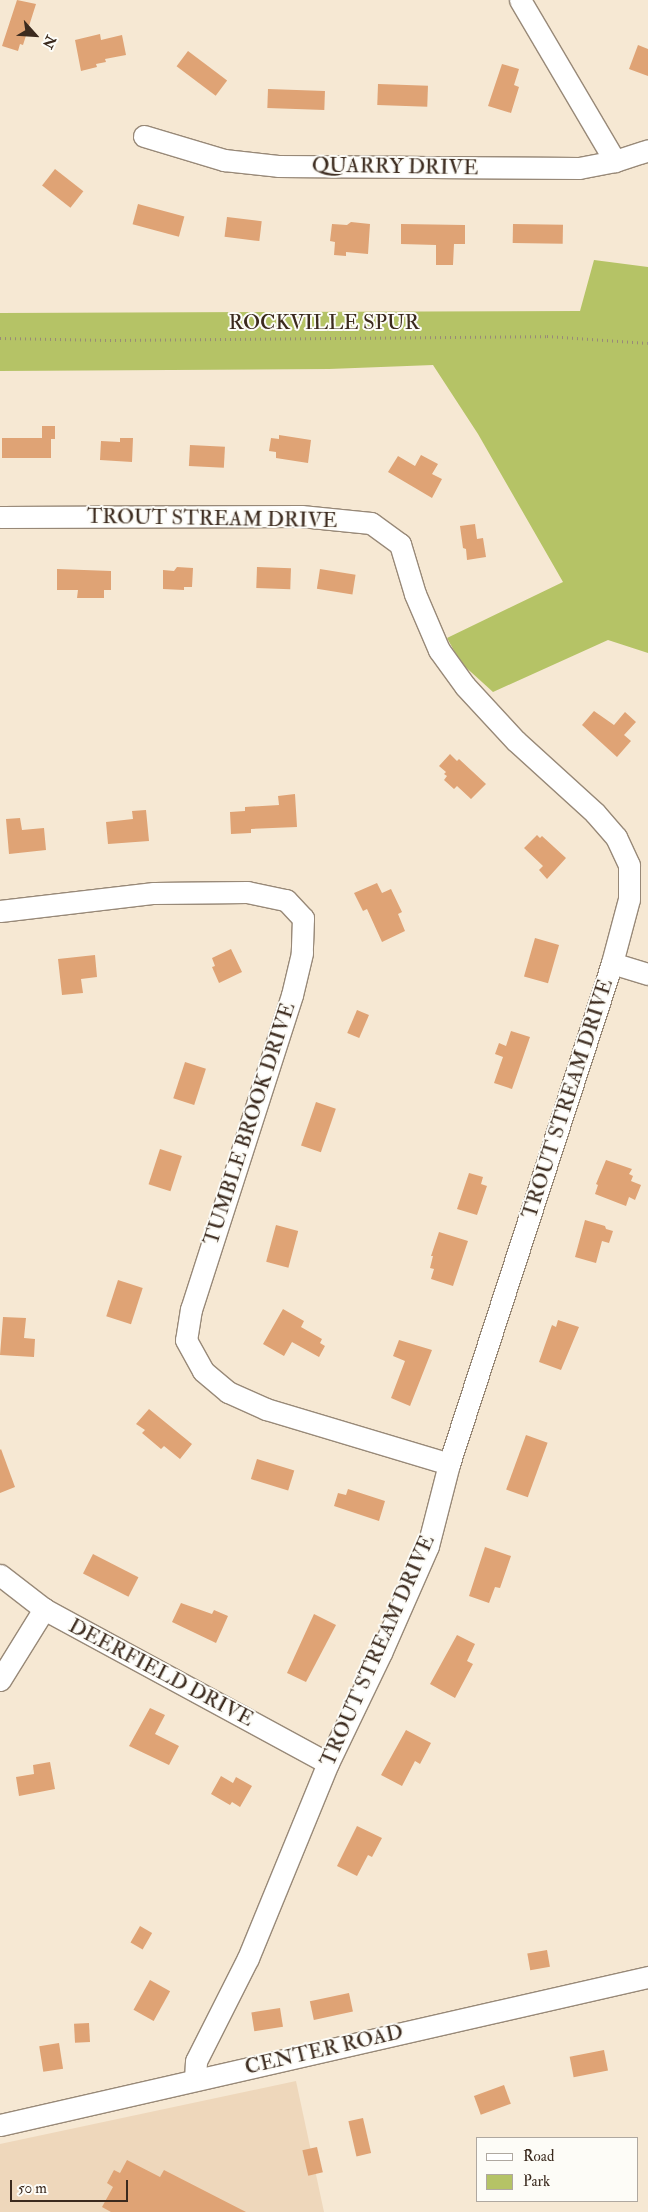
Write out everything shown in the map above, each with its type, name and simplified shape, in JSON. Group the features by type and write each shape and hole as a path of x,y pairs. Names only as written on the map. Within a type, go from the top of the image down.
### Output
{"street":[{"path":"520,0 615,161"},
{"name":"QUARRY DRIVE","path":"144,136 224,160 278,166 579,168 615,161 648,150"},
{"name":"TROUT STREAM DRIVE","path":"0,517 301,516 371,523 400,544 415,594 439,650 465,686 516,741 596,813 616,838 629,865 629,899 612,963 449,1464 428,1546 381,1653 328,1763 248,1958 196,2061 195,2080"},
{"name":"TUMBLE BROOK DRIVE","path":"0,911 154,893 247,892 286,900 303,918 302,953 292,995 191,1309 186,1340 203,1371 228,1392 266,1409 449,1464"},
{"path":"612,963 648,974"},
{"name":"DEERFIELD DRIVE","path":"0,1575 44,1610 328,1763"},
{"path":"0,1680 44,1610"},
{"name":"CENTER ROAD","path":"0,2125 648,1977"}],"path":[{"name":"ROCKVILLE SPUR","path":"0,338 120,340 547,336 648,343"}],"shaded area":[{"path":"296,2081 324,2212 0,2212 0,2144"}],"green space":[{"path":"594,260 648,267 648,653 608,640 493,692 461,663 447,638 563,582 478,434 433,365 329,369 0,371 0,313 580,311"}],"building":[{"path":"17,0 36,4 23,45 20,44 18,51 2,46"},
{"path":"100,34 101,40 122,35 126,55 105,59 106,62 96,64 97,67 81,71 75,40"},
{"path":"638,45 648,49 648,76 629,69"},
{"path":"188,51 227,80 216,96 177,66"},
{"path":"502,64 519,69 514,85 519,87 511,113 488,106"},
{"path":"378,84 428,86 427,107 377,105"},
{"path":"268,89 325,91 324,110 267,108"},
{"path":"55,169 83,191 70,208 42,186"},
{"path":"138,204 184,216 179,237 133,224"},
{"path":"227,217 262,221 259,241 225,237"},
{"path":"351,222 370,224 368,254 346,252 346,256 334,255 335,242 330,241 332,224 347,225"},
{"path":"401,224 465,225 465,244 454,244 453,265 436,265 436,245 401,244"},
{"path":"513,224 563,225 563,244 513,243"},
{"path":"42,426 55,426 55,439 51,439 51,458 2,458 2,438 42,438"},
{"path":"279,435 311,440 308,463 276,458 276,452 269,451 271,438 279,439"},
{"path":"120,438 133,438 132,462 100,460 101,441 120,442"},
{"path":"190,445 225,447 224,468 189,466"},
{"path":"421,455 438,464 432,474 442,479 432,498 388,472 398,456 415,466"},
{"path":"475,524 477,539 483,538 486,557 467,560 460,526"},
{"path":"177,567 193,568 192,587 184,587 184,590 163,589 163,570 174,571"},
{"path":"257,567 291,568 290,589 256,588"},
{"path":"57,569 111,571 111,590 104,590 104,598 77,598 78,590 57,590"},
{"path":"320,569 356,575 352,594 317,589"},
{"path":"594,711 614,725 625,712 636,722 624,735 631,741 617,757 582,725"},
{"path":"450,754 457,761 459,759 486,784 471,799 457,786 454,789 444,780 447,776 444,774 446,772 439,766"},
{"path":"295,794 297,827 251,829 251,833 231,834 230,812 245,811 245,807 279,805 278,796"},
{"path":"146,810 149,841 108,844 106,822 133,819 132,811"},
{"path":"20,818 22,830 44,828 46,850 9,854 6,819"},
{"path":"537,835 540,838 542,836 566,858 547,879 539,870 543,866 524,848"},
{"path":"377,883 382,893 391,889 402,912 398,914 405,931 382,942 367,909 363,911 354,893"},
{"path":"535,938 559,945 548,983 524,976"},
{"path":"231,949 242,972 219,983 212,967 215,966 212,958"},
{"path":"95,955 97,977 81,979 83,993 62,995 58,959"},
{"path":"357,1010 369,1015 359,1038 347,1033"},
{"path":"511,1031 530,1037 512,1089 494,1083 503,1057 495,1054 499,1043 506,1046"},
{"path":"185,1062 206,1069 194,1105 173,1098"},
{"path":"316,1102 336,1109 321,1152 301,1145"},
{"path":"160,1149 182,1156 170,1191 149,1184"},
{"path":"606,1160 632,1169 629,1174 633,1176 631,1181 641,1185 635,1200 629,1197 626,1206 595,1194 598,1185 596,1184"},
{"path":"469,1173 483,1177 481,1184 487,1186 477,1215 457,1209"},
{"path":"585,1220 605,1226 606,1229 613,1231 609,1243 602,1241 596,1263 575,1257"},
{"path":"276,1225 298,1231 288,1268 266,1262"},
{"path":"439,1232 468,1241 453,1286 431,1279 434,1269 430,1268 433,1256 431,1256"},
{"path":"118,1280 143,1288 131,1324 106,1316"},
{"path":"283,1309 304,1321 301,1327 322,1339 320,1343 325,1346 319,1357 292,1342 284,1356 263,1344"},
{"path":"3,1317 26,1318 24,1338 35,1339 34,1357 0,1355"},
{"path":"558,1320 579,1327 561,1370 539,1362 552,1325 556,1327"},
{"path":"399,1340 432,1350 410,1406 391,1398 405,1361 393,1356"},
{"path":"149,1409 192,1444 180,1459 164,1446 161,1449 142,1433 145,1430 136,1424"},
{"path":"526,1435 548,1443 528,1497 506,1490"},
{"path":"0,1450 15,1487 0,1493"},
{"path":"257,1459 294,1470 288,1490 251,1479"},
{"path":"348,1489 385,1501 379,1521 334,1506 338,1493 346,1495"},
{"path":"485,1547 511,1556 500,1588 495,1587 489,1603 469,1596"},
{"path":"93,1554 138,1577 128,1597 83,1574"},
{"path":"181,1603 212,1614 214,1610 228,1616 216,1643 172,1622"},
{"path":"314,1614 336,1625 306,1682 287,1673"},
{"path":"457,1635 475,1644 467,1661 473,1664 455,1698 430,1684"},
{"path":"150,1708 165,1715 155,1734 179,1746 169,1765 129,1746"},
{"path":"406,1730 431,1743 420,1764 415,1761 402,1786 381,1775"},
{"path":"50,1762 55,1789 19,1796 16,1777 34,1774 33,1765"},
{"path":"221,1776 233,1783 236,1777 252,1786 240,1807 232,1802 230,1805 211,1794"},
{"path":"357,1826 382,1838 372,1857 368,1855 357,1876 337,1866"},
{"path":"140,1926 152,1933 143,1949 130,1942"},
{"path":"547,1950 550,1967 530,1970 527,1953"},
{"path":"150,1980 170,1991 154,2021 134,2010"},
{"path":"349,1993 353,2012 314,2020 310,2001"},
{"path":"280,2008 283,2027 254,2031 251,2013"},
{"path":"89,2023 90,2042 75,2043 74,2024"},
{"path":"59,2043 63,2069 43,2072 39,2046"},
{"path":"604,2050 608,2071 574,2077 570,2057"},
{"path":"504,2085 511,2104 481,2115 474,2096"},
{"path":"363,2118 371,2153 356,2156 348,2121"},
{"path":"317,2147 323,2172 308,2176 302,2150"},
{"path":"127,2160 160,2177 164,2170 246,2212 111,2212 102,2207 113,2187 107,2183 114,2170 120,2173"}]}
